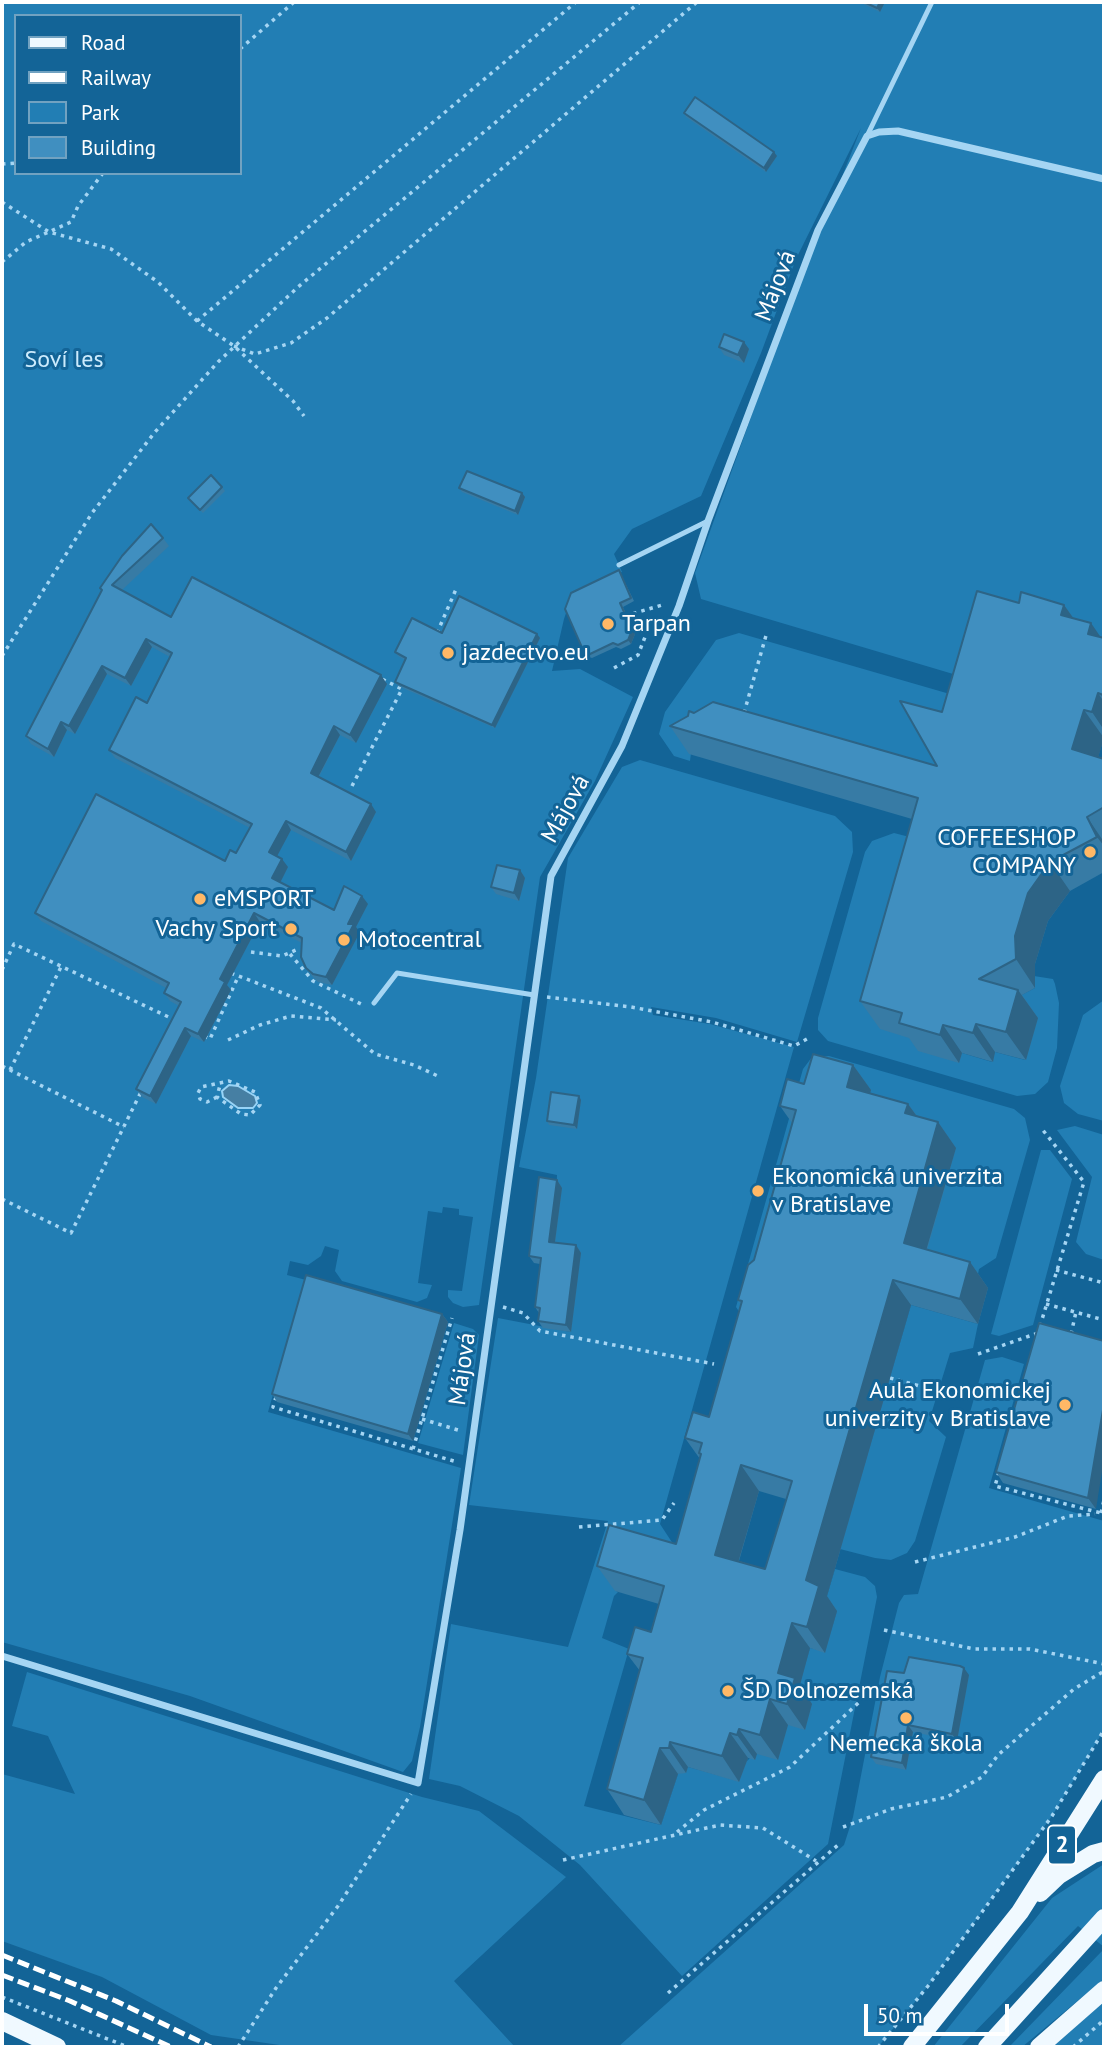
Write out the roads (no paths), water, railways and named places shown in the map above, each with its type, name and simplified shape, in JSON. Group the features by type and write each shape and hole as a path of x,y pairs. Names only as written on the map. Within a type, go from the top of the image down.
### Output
{"main road":[{"name":"2","path":"912,2047 1020,1912 1104,1779"},
{"path":"1020,1912 1059,1875 1093,1854 1104,1851"},
{"path":"988,2044 1104,1918"},
{"path":"1039,2047 1104,1990"},
{"path":"2,2021 57,2047"}],"street":[{"path":"867,136 898,131 1104,179"},
{"name":"Májová","path":"2,1656 418,1783 469,1466 551,876 622,746 679,606 708,521 818,230 867,136"}],"lane":[{"path":"867,136 932,2"},
{"path":"619,565 708,521"},
{"path":"373,1006 397,973 534,995"}],"railway":[{"path":"2,1955 116,2001 211,2047"},
{"path":"2,1975 70,2001 171,2047"}],"place":[{"name":"Tarpan","path":"608,624"},
{"name":"jazdectvo.eu","path":"448,653"},
{"name":"COFFEESHOP COMPANY","path":"1090,852"},
{"name":"eMSPORT","path":"200,899"},
{"name":"Vachy Sport","path":"291,929"},
{"name":"Motocentral","path":"344,940"},
{"name":"Ekonomická univerzita v Bratislave","path":"758,1191"},
{"name":"Aula Ekonomickej univerzity v Bratislave","path":"1065,1405"},
{"name":"ŠD Dolnozemská","path":"728,1691"},
{"name":"Nemecká škola","path":"906,1718"}],"park label":[{"name":"Soví les","path":"64,360"}]}
